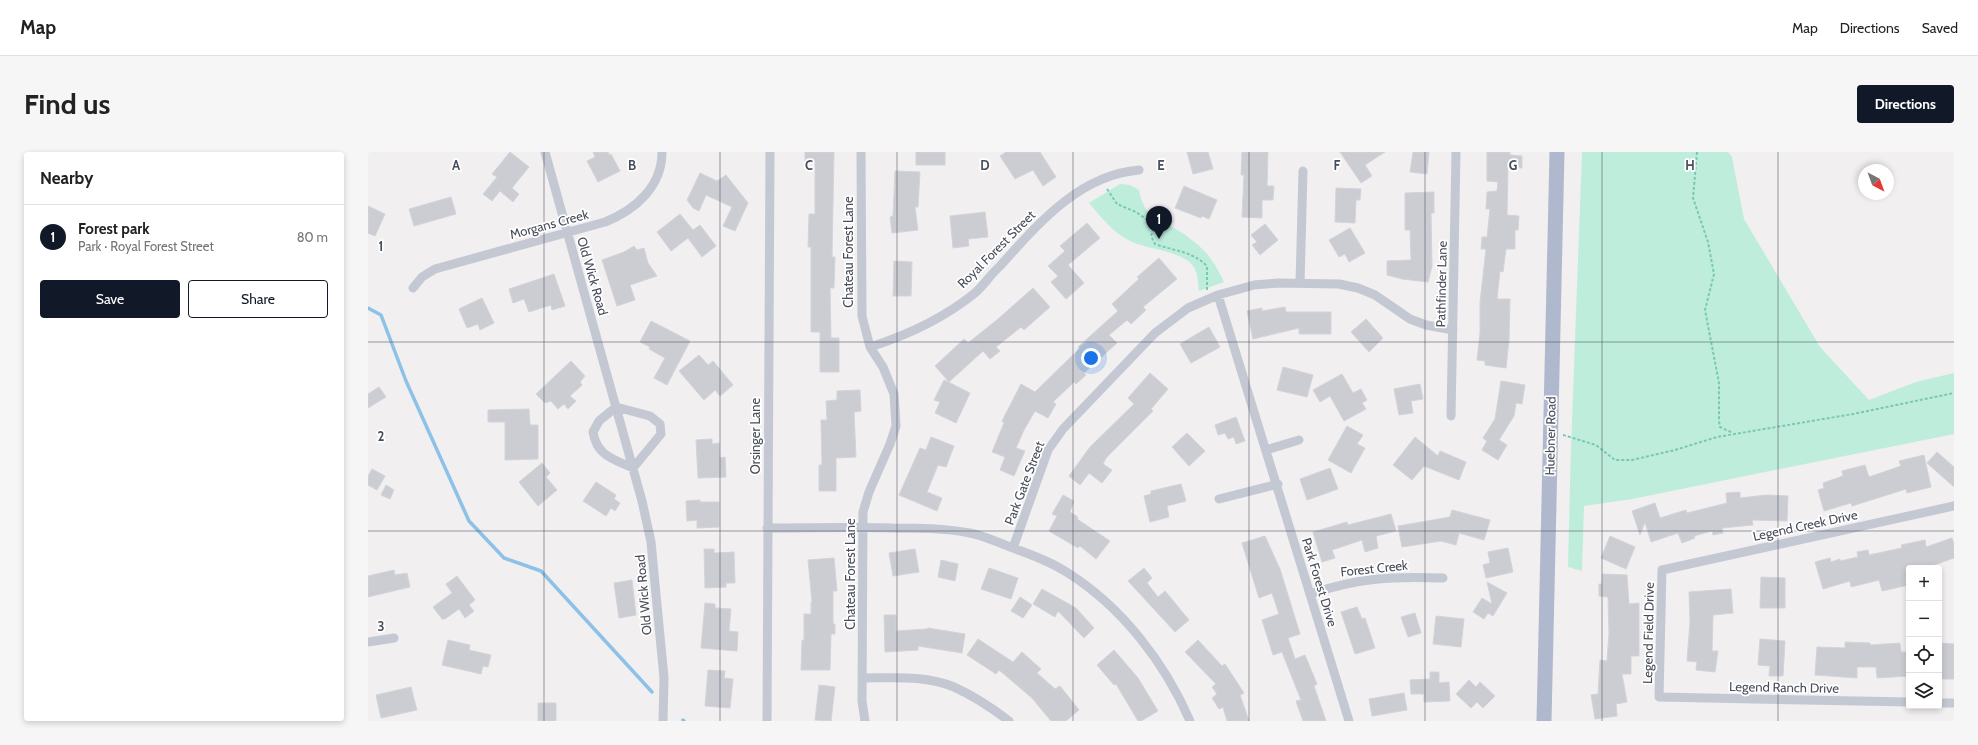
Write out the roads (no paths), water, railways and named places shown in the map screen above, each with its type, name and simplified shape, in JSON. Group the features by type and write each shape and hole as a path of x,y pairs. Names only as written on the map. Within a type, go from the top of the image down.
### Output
{"main road":[{"name":"Huebner Road","path":"1544,721 1557,152"}],"street":[{"name":"Old Wick Road","path":"545,152 633,468 651,542 664,678 663,721"},
{"name":"Morgans Creek","path":"413,288 422,277 435,269 605,222 623,215 650,191 655,181 662,152"},
{"name":"Orsinger Lane","path":"767,721 770,152"},
{"name":"Chateau Forest Lane","path":"861,152 862,316 870,347 889,379 894,394 896,426 884,460 869,492 863,512 862,702 865,721"},
{"name":"Pathfinder Lane","path":"1451,416 1456,152"},
{"name":"Royal Forest Street","path":"870,347 898,338 931,322 976,292 1052,211 1069,198 1101,180 1120,172 1139,170"},
{"path":"1300,283 1303,171"},
{"name":"Park Gate Street","path":"1013,548 1048,450 1063,429 1155,333 1177,315 1206,300 1254,285 1300,283 1339,284 1358,288 1375,295 1410,319 1436,328 1453,330"},
{"name":"Park Forest Drive","path":"1218,295 1278,484 1349,721"},
{"path":"616,407 650,416 660,424 661,434 633,468 608,457 600,451 594,442 593,432 600,421 616,407"},
{"path":"1266,450 1298,440"},
{"path":"1219,499 1278,484"},
{"name":"Legend Creek Drive","path":"1662,570 1954,506"},
{"path":"767,528 863,527 933,529 970,533 1041,558 1069,574 1112,609 1140,638 1175,690 1190,721"},
{"name":"Legend Field Drive","path":"1659,697 1662,570"},
{"name":"Forest Creek","path":"1310,594 1342,584 1375,578 1409,576 1443,578"},
{"path":"368,642 394,638"},
{"path":"862,678 918,679 954,687 983,702 1010,721"},
{"name":"Legend Ranch Drive","path":"1659,697 1906,702"},
{"path":"1942,703 1954,703"}],"waterway":[{"path":"368,308 381,315 406,381 469,521 504,558 541,571 652,692"}],"place":[{"name":"Forest park","path":"1159,239"}]}
